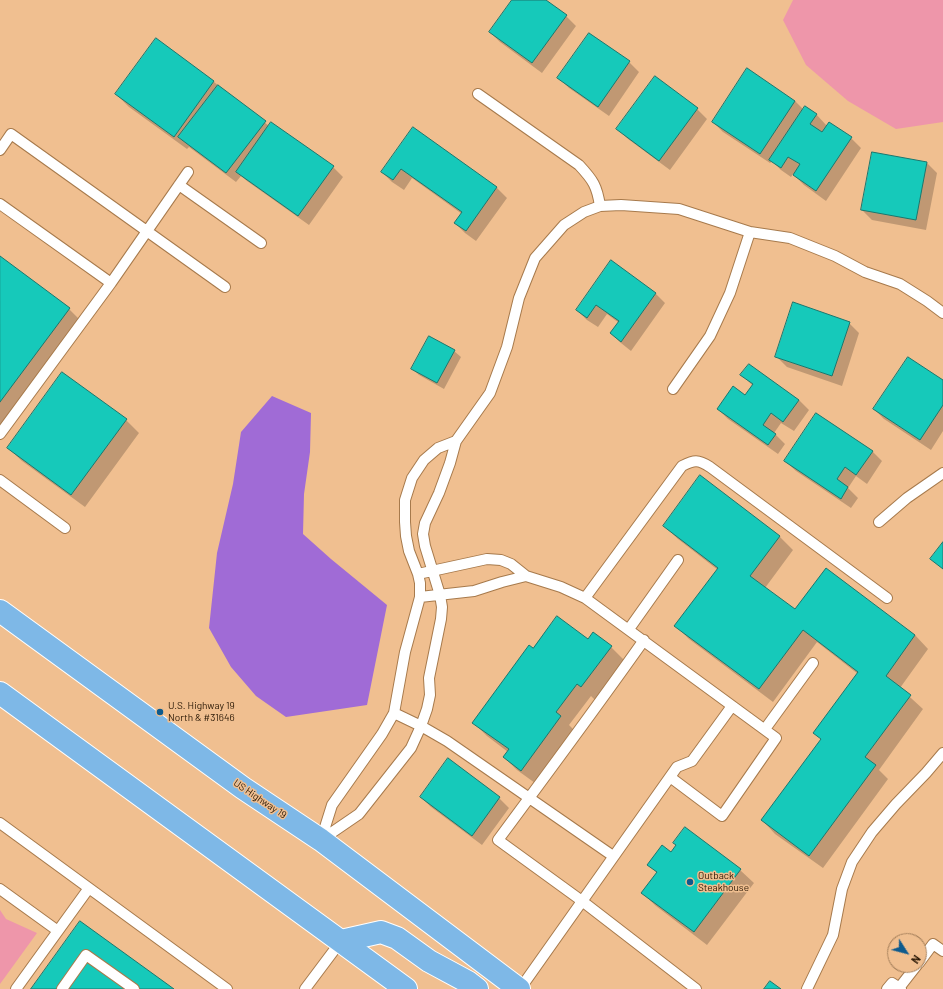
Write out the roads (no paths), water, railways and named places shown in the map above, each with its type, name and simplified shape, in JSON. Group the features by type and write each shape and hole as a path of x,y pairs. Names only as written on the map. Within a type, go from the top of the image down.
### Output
{"highway":[{"name":"US Highway 19","path":"0,611 243,788 321,840 520,989"},
{"path":"0,693 406,989"},
{"path":"340,941 381,932 397,938 429,961 468,982 477,989"}],"lane":[{"path":"478,94 579,165 591,178 598,192 600,206"},
{"path":"0,150 11,134 225,287"},
{"path":"0,434 111,283 188,172"},
{"path":"179,185 260,243"},
{"path":"0,204 111,283"},
{"path":"321,840 359,814 410,748 428,709 430,695 430,670 441,619 442,607 440,595 425,546 423,534 425,523 450,463 456,441 490,393 507,347 519,298 535,258 564,225 584,212 600,206 621,205 679,209 750,232 790,238 835,256 864,272 900,284 943,313"},
{"path":"673,389 710,336 730,293 750,232"},
{"path":"321,840 332,806 382,734 394,713 404,652 420,597 420,583 418,574 409,551 406,536 405,500 412,478 424,460 438,448 456,441"},
{"path":"585,598 682,466 694,461 704,462 887,598"},
{"path":"880,522 907,498 943,474"},
{"path":"0,480 65,528"},
{"path":"418,574 487,559 501,560 511,564 526,576 561,587 585,598 776,738 722,816 670,777"},
{"path":"629,629 678,560"},
{"path":"420,597 474,591 526,576"},
{"path":"644,640 498,840 582,901 696,989"},
{"path":"764,729 813,663"},
{"path":"520,989 677,767 692,762 732,706"},
{"path":"394,713 447,741 613,856"},
{"path":"807,989 833,935 842,889 852,862 872,832 943,753"},
{"path":"0,823 227,989"},
{"path":"16,989 90,888"},
{"path":"0,889 58,931"},
{"path":"305,989 340,941"},
{"path":"927,952 933,944 943,951"},
{"path":"62,989 86,956 134,989"},
{"path":"887,989 892,982 900,988 911,973"}],"place":[{"name":"U.S. Highway 19 North & #31646","path":"160,712"},
{"name":"Outback Steakhouse","path":"690,882"}]}
